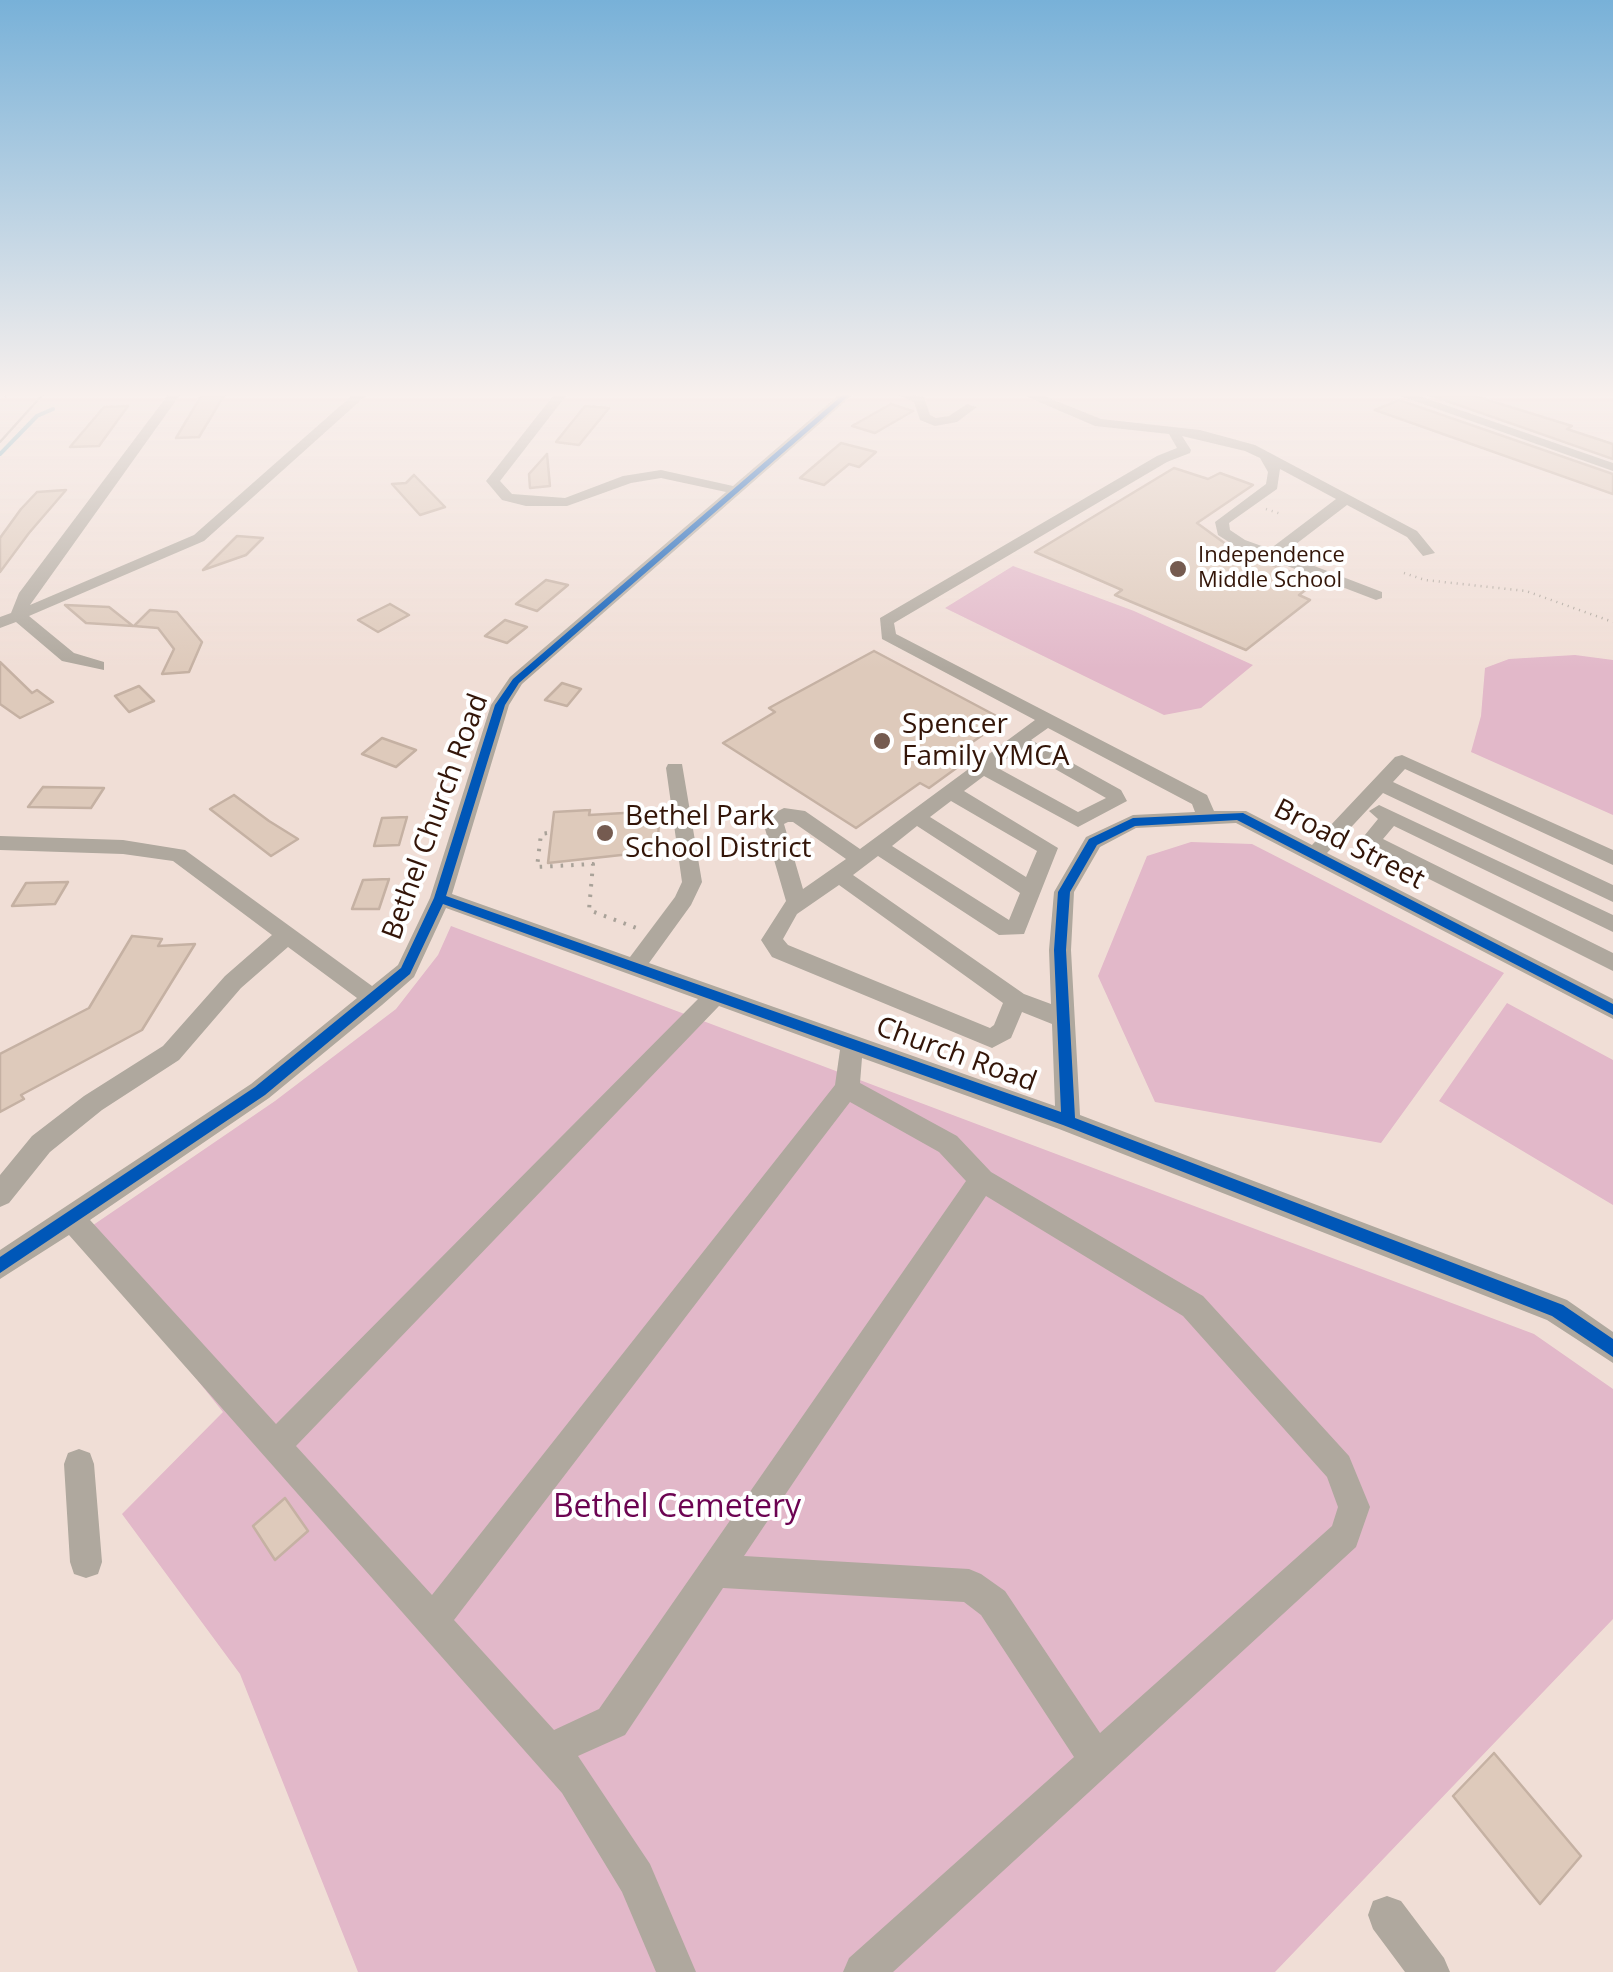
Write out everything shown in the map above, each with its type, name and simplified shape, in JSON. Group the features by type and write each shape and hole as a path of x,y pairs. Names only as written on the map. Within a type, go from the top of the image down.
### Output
{"street":[{"path":"18,615 25,596 108,484"},
{"path":"0,623 199,538 260,484"},
{"path":"495,484 507,497 526,502 567,502 615,484"},
{"path":"707,484 734,490"},
{"name":"Bethel Church Road","path":"0,1266 260,1092 406,971 440,898 500,705 516,681 741,484"},
{"path":"1119,484 886,621 888,636 1200,800 1207,818"},
{"path":"1272,484 1222,522 1224,532 1240,542 1376,595"},
{"path":"1319,484 1412,534 1428,553"},
{"path":"1272,555 1348,498"},
{"path":"18,615 68,658 98,666"},
{"path":"1016,1000 1002,1032 992,1039 780,951 772,940 789,909 1048,719"},
{"path":"982,768 1078,820 1117,800 1114,794 1018,741"},
{"path":"1314,855 1402,761 1613,858"},
{"path":"634,967 692,882 675,768"},
{"path":"1380,784 1613,894"},
{"path":"797,903 772,822 784,816 798,816 1010,930 1020,925 1029,888 1048,848 950,792"},
{"path":"1362,803 1613,924"},
{"name":"Broad Street","path":"1068,1121 1060,950 1064,892 1093,842 1133,822 1238,816 1613,1010"},
{"path":"917,817 1029,888"},
{"path":"1391,817 1370,841 1613,962"},
{"path":"0,843 124,847 178,855 374,999"},
{"path":"839,875 1016,1000 1063,1019"},
{"name":"Church Road","path":"440,898 1068,1121 1557,1310 1613,1349"},
{"path":"0,1195 41,1144 171,1052 233,982 286,935"},
{"path":"276,1446 715,996"},
{"path":"432,1622 847,1088 852,1044"},
{"path":"847,1088 948,1144 982,1180 1193,1306 1338,1467 1354,1508 1345,1536 863,1972"},
{"path":"548,1752 612,1722 982,1180"},
{"path":"72,1219 575,1780 636,1878 676,1972"},
{"path":"78,1464 86,1562"},
{"path":"718,1571 969,1586 993,1603 1097,1760"},
{"path":"1388,1915 1430,1972"}],"path":[{"path":"1262,508 1280,514"},
{"path":"1404,573 1425,580 1475,582 1526,592 1613,622"},
{"path":"547,833 541,834 537,867 593,864 590,910 658,936"}],"green space":[{"path":"1013,566 1134,611 1253,665 1201,708 1164,715 945,608"},
{"path":"1575,655 1613,660 1613,815 1471,752 1481,716 1485,668 1509,659"},
{"path":"1191,842 1252,844 1504,973 1381,1143 1155,1102 1098,976 1147,856"},
{"name":"Bethel Cemetery","path":"451,926 1534,1334 1613,1389 1613,1619 1275,1972 358,1972 240,1674 122,1514 223,1412 80,1234 275,1101 396,1009 438,955"},
{"path":"1507,1003 1613,1060 1613,1205 1439,1101"}],"building":[{"path":"392,484 423,484 445,507 420,515"},
{"name":"Independence Middle School","path":"1147,484 1250,484 1197,523 1234,550 1316,582 1299,595 1310,600 1246,650 1115,595 1122,590 1035,552"},
{"path":"1585,484 1613,484 1613,494"},
{"path":"66,490 0,572 0,538 21,509 37,492"},
{"path":"237,536 263,538 246,555 203,570"},
{"path":"546,580 568,585 537,611 516,604"},
{"path":"390,604 409,615 378,632 358,620"},
{"path":"65,605 109,607 133,626 86,623"},
{"path":"150,610 177,612 202,642 189,672 162,674 174,649 158,628 134,626"},
{"path":"505,620 527,627 507,643 485,636"},
{"path":"874,651 1004,720 951,757 962,764 929,788 920,783 856,828 723,743 775,712 769,708"},
{"path":"0,662 32,693 37,690 53,702 20,718 0,704"},
{"path":"562,683 581,689 567,706 545,700"},
{"path":"139,686 154,701 129,712 115,696"},
{"path":"382,738 416,750 396,767 362,754"},
{"path":"43,787 104,788 91,808 28,807"},
{"path":"234,795 298,839 271,856 210,809"},
{"name":"Bethel Park School District","path":"590,810 589,815 659,811 658,851 548,863 554,812"},
{"path":"407,817 399,845 374,846 382,818"},
{"path":"389,879 379,909 352,909 363,880"},
{"path":"68,882 55,904 12,906 26,883"},
{"path":"132,936 162,939 158,946 195,944 142,1030 21,1095 24,1099 0,1112 0,1054 89,1008"},
{"path":"285,1498 308,1531 275,1560 253,1526"},
{"path":"1494,1753 1581,1856 1540,1904 1453,1796"}],"cycle path":[{"path":"0,1266 260,1091 406,971 440,898 500,705 516,681 744,484"},
{"path":"1068,1121 1060,950 1064,892 1093,842 1133,822 1239,816 1613,1010"},
{"path":"440,898 1068,1121 1557,1310 1613,1349"}],"place":[{"name":"Independence Middle School","path":"1178,569"},
{"name":"Spencer Family YMCA","path":"882,741"},
{"name":"Bethel Park School District","path":"605,833"}]}
